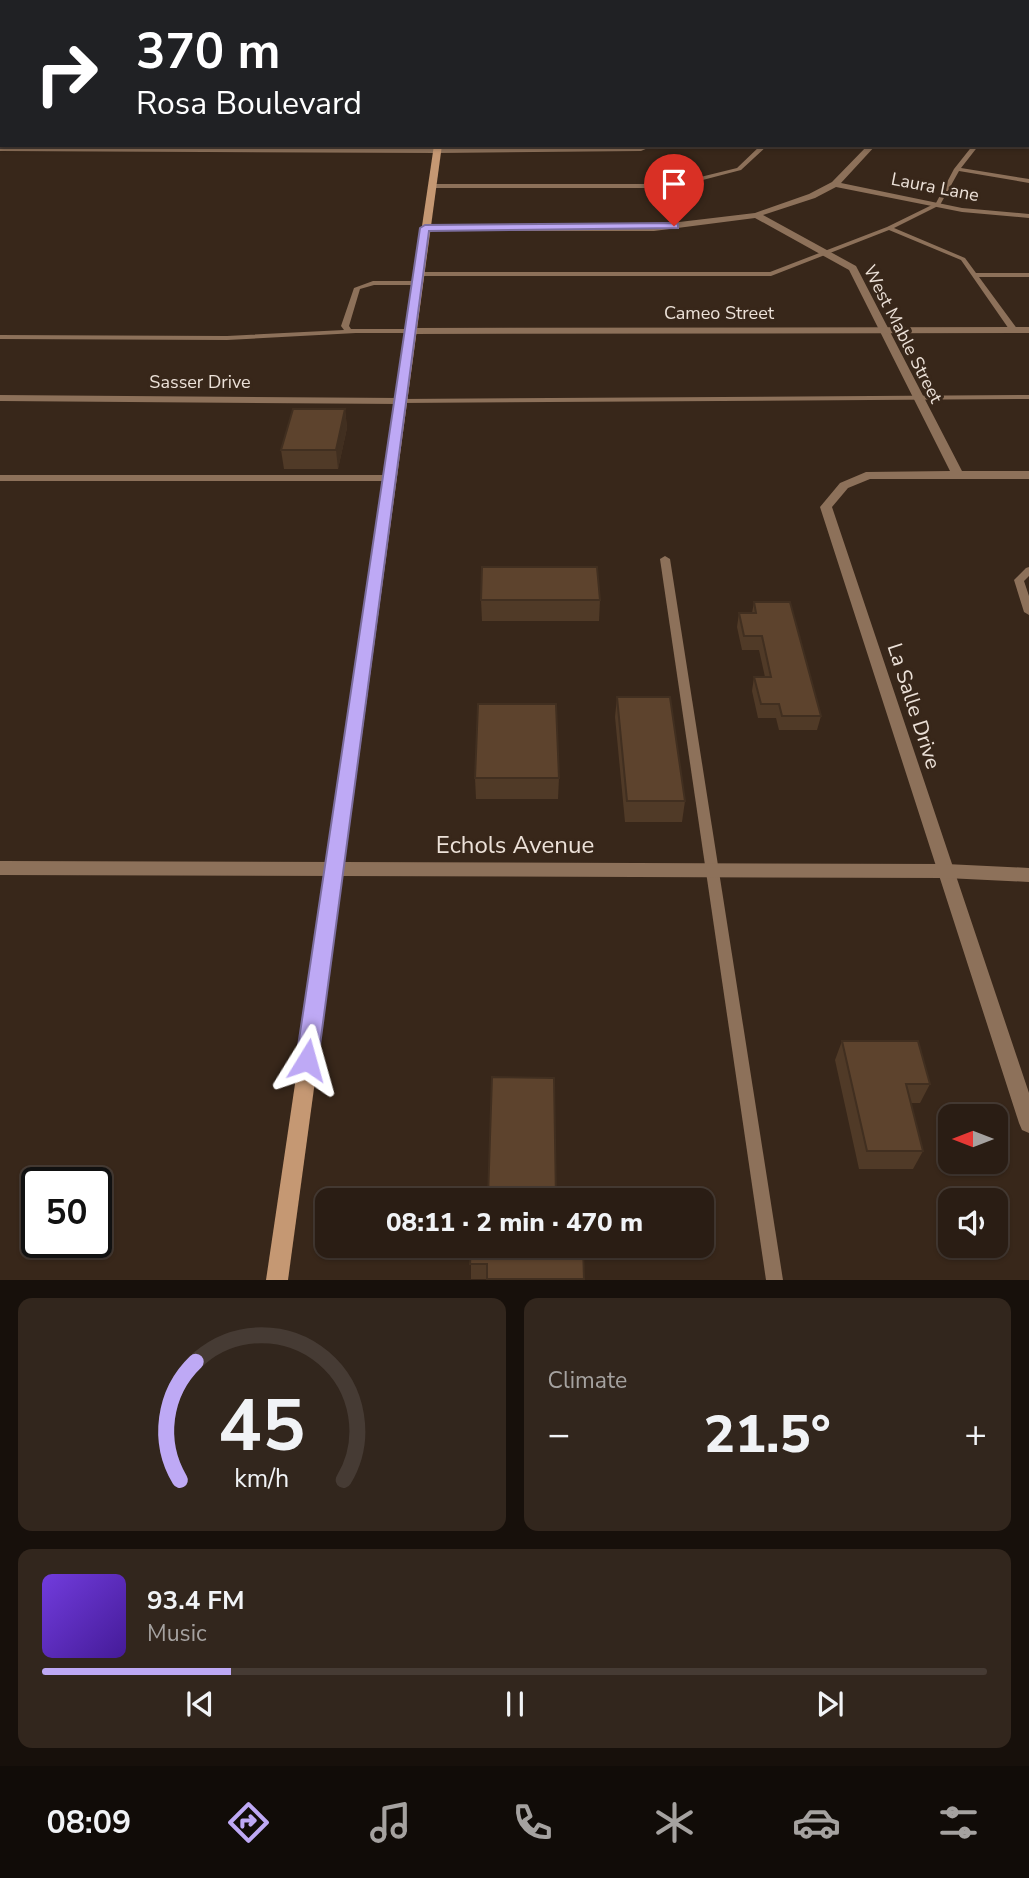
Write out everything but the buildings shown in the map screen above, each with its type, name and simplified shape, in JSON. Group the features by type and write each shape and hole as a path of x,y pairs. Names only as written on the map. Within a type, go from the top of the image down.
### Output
{"main road":[{"path":"277,1279 437,148"}],"street":[{"path":"0,149 646,147"},
{"path":"425,228 654,228 756,215 812,196 835,184 870,147"},
{"name":"Laura Lane","path":"835,184 962,211 1029,216"},
{"name":"West Mable Street","path":"756,215 853,268 957,475"},
{"name":"Cameo Street","path":"410,331 1029,330"},
{"name":"Sasser Drive","path":"0,398 400,401"},
{"name":"La Salle Drive","path":"1029,475 870,475 837,489 826,506 1029,1123"},
{"name":"Echols Avenue","path":"0,867 712,870 1029,875"}],"lane":[{"path":"432,186 673,186 739,169 763,147"},
{"path":"353,332 345,326 357,288 373,283 417,279 771,274 889,228 937,204 957,169 974,147"},
{"path":"957,169 1029,181"},
{"path":"889,228 964,259 1014,330"},
{"path":"975,275 1029,275"},
{"path":"0,337 227,338 410,331"},
{"path":"400,401 1029,397"},
{"path":"0,478 391,478"},
{"path":"665,559 775,1279"},
{"path":"1029,570 1019,580 1029,612"}],"route":[{"path":"307,1060 425,228 674,226"}]}
